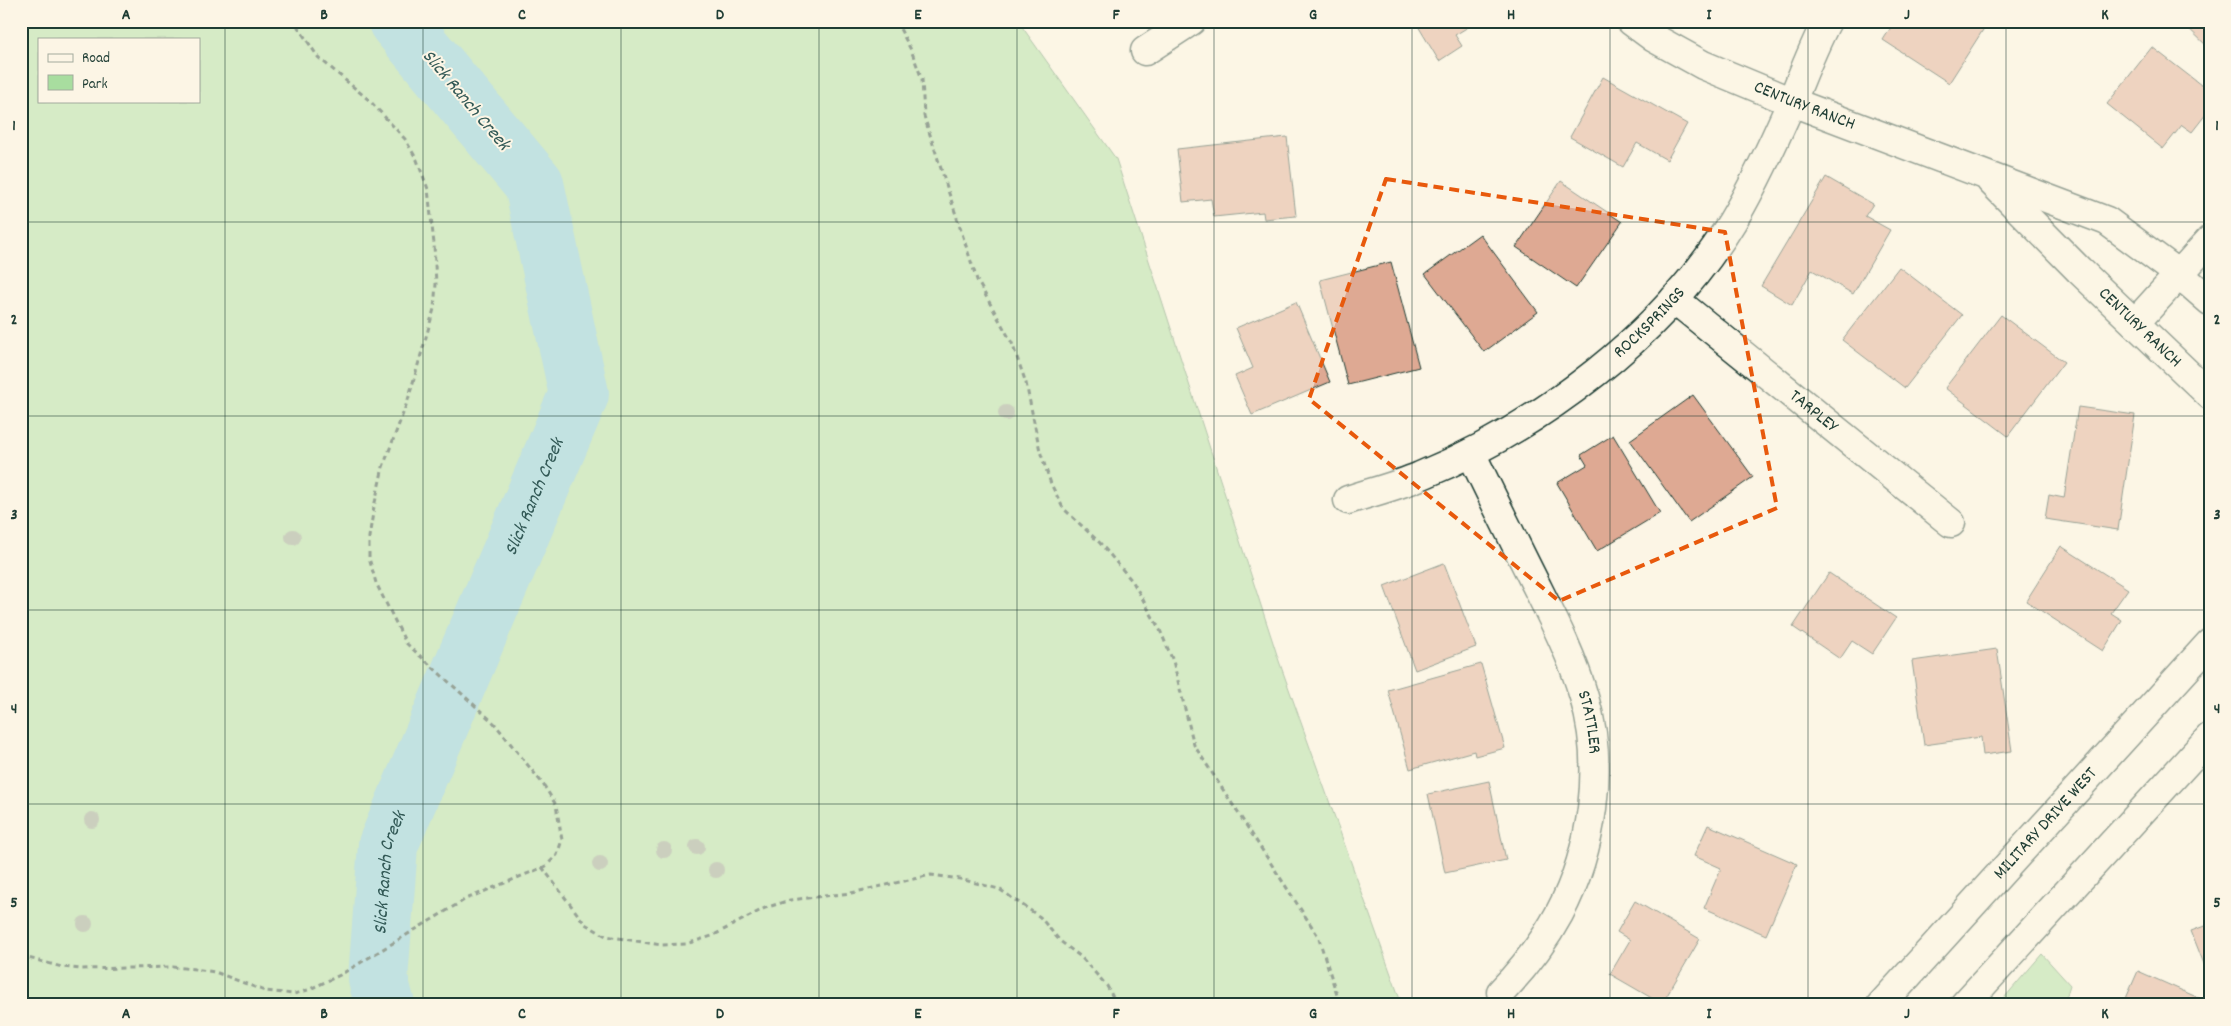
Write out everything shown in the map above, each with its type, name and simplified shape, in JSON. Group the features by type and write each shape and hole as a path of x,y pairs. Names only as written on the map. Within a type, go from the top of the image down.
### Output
{"street":[{"path":"1145,51 1191,21"},
{"name":"CENTURY RANCH","path":"1631,21 1654,38 1704,65 1792,102 2107,221 2179,274 2210,301"},
{"name":"ROCKSPRINGS","path":"1348,500 1419,476 1471,453 1515,428 1592,376 1644,330 1692,279 1731,223 1760,170 1827,21"},
{"name":"CENTURY RANCH","path":"1984,174 2210,395"},
{"path":"2135,323 2210,240"},
{"name":"TARPLEY","path":"1674,299 1951,523"},
{"name":"STATTLER","path":"1471,453 1562,637 1584,697 1594,760 1590,824 1572,885 1559,914 1524,968 1501,992"},
{"name":"MILITARY DRIVE WEST","path":"1880,1005 2210,643"},
{"path":"1964,1005 2210,737"}],"path":[{"path":"21,956 62,967 81,969 173,967 195,969 215,972 248,986 281,994 308,990 340,975 466,899 542,867 557,855 562,840 556,805 543,784 494,723 406,643 376,583 369,558 369,537 383,467 408,400 434,309 436,284 428,188 417,160 405,139 370,101 318,57 294,21"},
{"path":"896,21 911,50 922,79 924,116 977,280 1012,343 1026,383 1040,451 1051,484 1063,508 1100,542 1132,582 1160,630 1173,661 1194,745 1318,936 1337,995 1343,1005"},
{"path":"542,867 585,924 606,936 661,945 686,944 712,936 765,908 790,900 852,893 931,875 960,878 999,890 1040,917 1060,941 1081,957 1107,986 1117,1005"}],"highlighted area":[{"path":"1386,179 1725,232 1777,508 1559,601 1309,399"}],"green space":[{"path":"21,21 1018,21 1116,159 1279,661 1402,1005 21,1005"},
{"path":"2042,954 2070,985 2064,1005 1998,1005"}],"building":[{"path":"1415,21 1478,21 1455,35 1462,46 1439,61"},
{"path":"1895,21 1988,22 1949,83 1883,40"},
{"path":"2181,21 2210,21 2210,49"},
{"path":"2152,47 2210,92 2210,109 2192,132 2182,125 2163,149 2107,104"},
{"path":"1603,77 1687,124 1667,160 1637,143 1623,167 1570,137"},
{"path":"1287,137 1296,216 1264,219 1263,212 1214,217 1211,199 1183,202 1177,149"},
{"path":"1826,177 1873,204 1865,216 1890,230 1853,294 1812,270 1792,305 1761,286"},
{"path":"1561,181 1622,222 1576,288 1516,247"},
{"path":"1480,234 1538,312 1484,352 1425,274"},
{"path":"1391,262 1419,367 1348,385 1320,280"},
{"path":"1899,267 1962,315 1905,388 1842,340"},
{"path":"1296,302 1330,382 1252,415 1235,376 1253,368 1236,328"},
{"path":"2001,315 2064,362 2008,436 1945,388"},
{"path":"1693,395 1753,477 1689,522 1630,440"},
{"path":"2078,407 2135,415 2118,530 2045,519 2049,495 2064,498"},
{"path":"1613,435 1660,513 1597,551 1557,483 1587,465 1581,455"},
{"path":"2061,546 2128,589 2111,613 2122,620 2103,651 2026,601"},
{"path":"1444,563 1476,647 1415,670 1384,586"},
{"path":"1829,573 1896,618 1872,654 1852,641 1840,659 1793,627"},
{"path":"1997,649 2012,751 1983,755 1981,737 1924,745 1912,661"},
{"path":"1481,664 1505,748 1475,756 1474,751 1410,769 1388,690"},
{"path":"1489,781 1506,860 1445,873 1428,794"},
{"path":"1708,825 1797,864 1766,935 1704,908 1721,868 1694,856"},
{"path":"1635,901 1700,939 1662,1004 1610,974 1630,940 1617,932"},
{"path":"2210,924 2210,979 2191,931"},
{"path":"2138,971 2201,999 2198,1005 2123,1005"}],"waterway":[{"name":"Slick Ranch Creek","path":"385,1005 378,979 388,845 579,394 534,184 398,21"}]}
